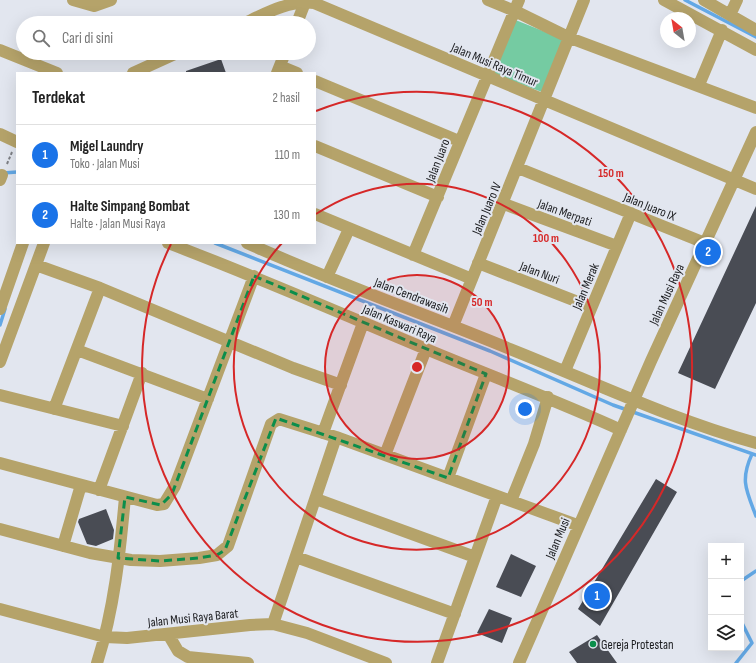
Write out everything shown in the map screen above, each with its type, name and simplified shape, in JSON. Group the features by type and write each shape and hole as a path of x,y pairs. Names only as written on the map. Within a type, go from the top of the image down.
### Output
{"street":[{"path":"73,0 94,6 111,0"},
{"path":"488,0 517,5 570,38 699,85 756,108"},
{"name":"Jalan Juaro IV","path":"453,326 478,263 504,204 543,100 570,38 584,0"},
{"path":"664,0 722,30 756,50"},
{"path":"704,0 756,30"},
{"path":"730,15 736,0"},
{"path":"260,16 293,2 306,1 300,16"},
{"name":"Jalan Musi Raya Timur","path":"306,1 314,3 756,189"},
{"name":"Jalan Juaro","path":"413,255 438,197 486,75 517,5"},
{"path":"699,85 722,30"},
{"path":"0,50 16,56"},
{"path":"25,60 55,72"},
{"path":"135,72 162,60"},
{"path":"283,60 279,70 291,72"},
{"path":"316,81 459,141"},
{"name":"Jalan Musi Raya","path":"622,428 756,132"},
{"path":"0,134 16,142"},
{"path":"316,146 438,197"},
{"name":"Jalan Juaro IX","path":"518,168 705,243"},
{"name":"Jalan Merpati","path":"504,204 617,246"},
{"name":"Jalan Merak","path":"565,371 631,213"},
{"path":"316,214 472,279"},
{"path":"327,277 349,229"},
{"path":"0,309 23,244"},
{"path":"0,360 44,244"},
{"name":"Jalan Kaswari Raya","path":"171,244 254,276 486,374 548,397 622,428"},
{"name":"Jalan Cendrawasih","path":"248,244 327,277 565,371 633,402 756,443"},
{"name":"Jalan Nuri","path":"478,263 591,307"},
{"path":"36,264 100,288 341,385"},
{"path":"0,463 81,486 157,505 166,502 176,486 254,276"},
{"path":"54,409 78,350 100,288"},
{"path":"323,433 363,322"},
{"path":"385,455 426,349"},
{"path":"78,350 142,373 208,400"},
{"path":"99,490 142,373"},
{"path":"448,478 486,374"},
{"path":"0,395 123,426"},
{"path":"511,501 534,444 548,397"},
{"path":"0,529 63,546 118,558 160,561 199,558 222,553 230,542 273,422 279,419 336,437 577,525"},
{"name":"Jalan Musi","path":"519,663 577,525 622,428"},
{"path":"273,624 336,437"},
{"path":"63,546 81,486"},
{"path":"438,663 497,496"},
{"path":"97,663 105,637 118,558 125,497"},
{"path":"316,499 476,557"},
{"path":"296,557 455,614"},
{"name":"Jalan Musi Raya Barat","path":"0,609 105,637 127,638 273,624 307,633 363,659 386,663"},
{"path":"168,634 178,650 188,657 248,663"}],"highlighted area":[{"path":"254,276 486,374 448,478 276,418 225,550 217,555 160,561 118,558 125,497 161,505 172,494"}],"green space":[{"path":"513,19 563,39 542,92 493,74"}],"building":[{"path":"221,60 226,72 186,72"},
{"path":"756,206 756,303 715,389 678,373"},
{"path":"656,479 677,492 600,626 578,609"},
{"path":"106,509 114,530 113,539 96,546 87,544 78,522 79,519"},
{"path":"511,554 536,566 521,597 496,587"},
{"path":"489,609 512,618 502,643 477,633"},
{"name":"Gereja Protestan","path":"597,635 617,663 577,663 569,652"}],"waterway":[{"path":"685,0 756,37"},
{"path":"3,173 16,172"},
{"path":"218,244 490,351 613,405 756,455"},
{"path":"0,325 5,309"},
{"path":"752,454 748,463 745,478 749,499 756,516"},
{"path":"744,579 756,571"},
{"path":"736,663 752,643 744,627"}],"place":[{"name":"Halte Simpang Bombat","path":"708,252"},
{"name":"Migel Laundry","path":"597,596"},
{"name":"Gereja Protestan","path":"593,644"}]}
